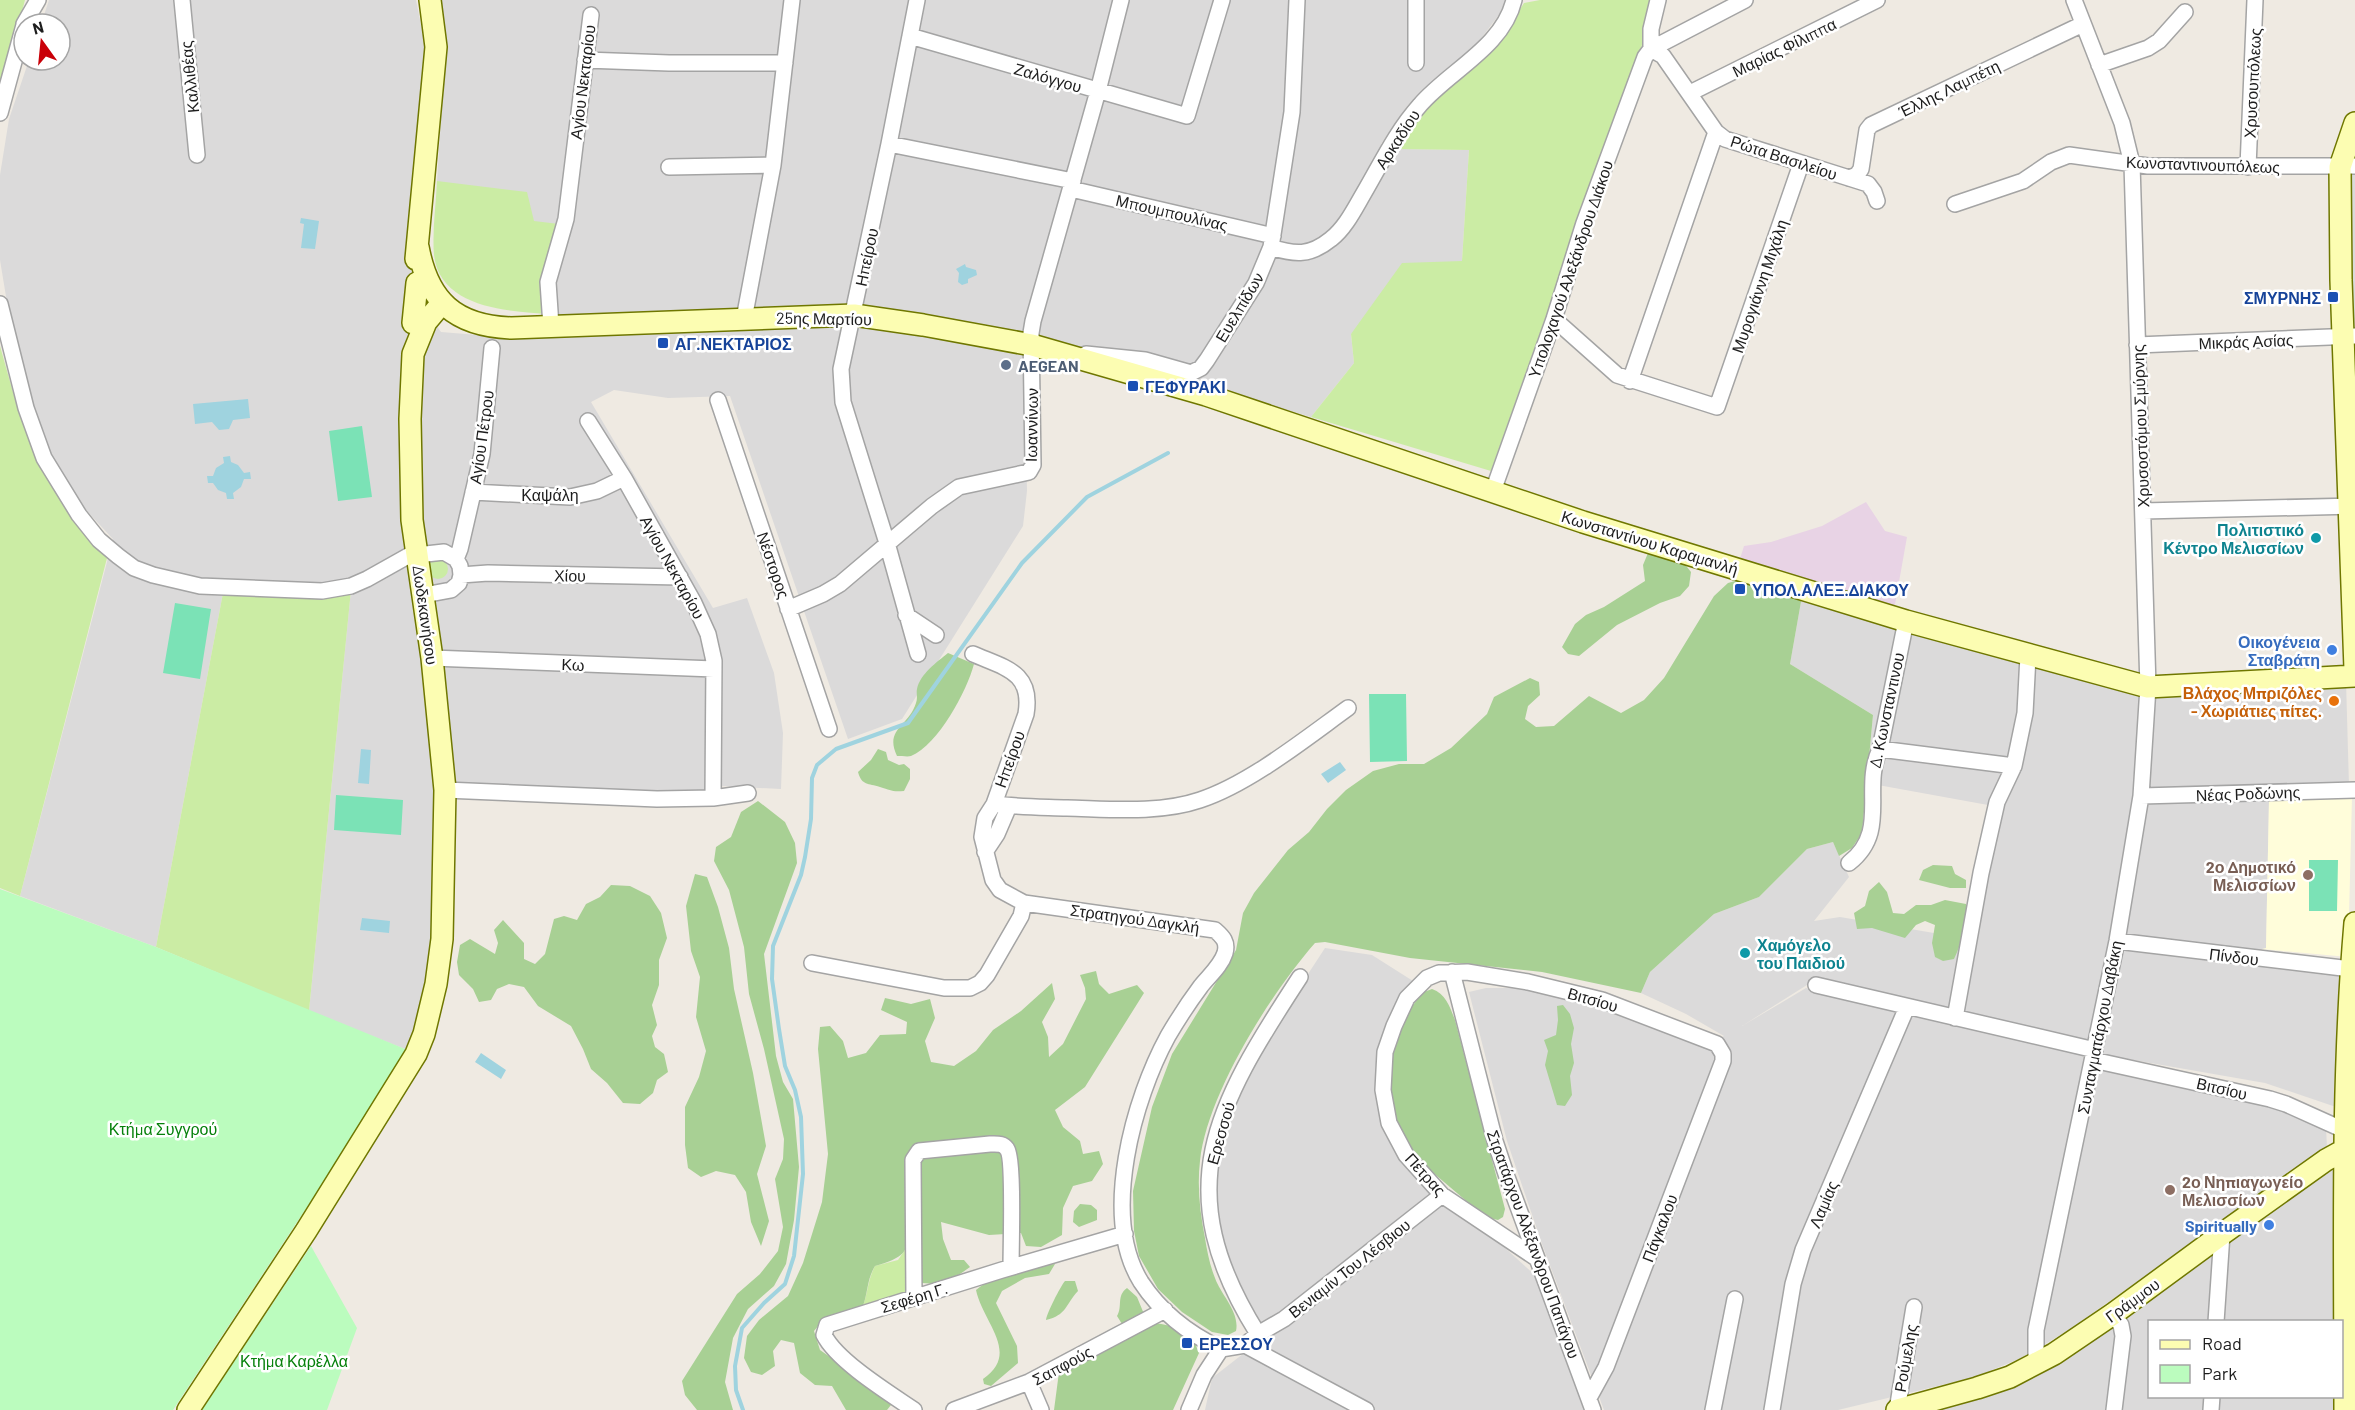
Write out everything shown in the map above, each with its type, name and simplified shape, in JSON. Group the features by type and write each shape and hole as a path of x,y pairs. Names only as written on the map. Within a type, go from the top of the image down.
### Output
{"street":[{"name":"Καλλιθέας","path":"182,0 197,155"},
{"path":"430,0 436,46 415,270 430,309"},
{"path":"744,319 773,165 792,0"},
{"name":"Ηπείρου","path":"917,0 890,144 841,369 841,388 843,402 887,543 918,654"},
{"name":"Ιωαννίνων","path":"788,609 833,588 932,506 959,488 1029,472 1033,465 1031,333 1033,321 1098,91 1121,0"},
{"name":"Ζαλόγγου","path":"910,36 1187,116 1222,0"},
{"name":"Ευελπίδων","path":"1067,354 1127,357 1191,373 1201,368 1230,326 1256,284 1272,241 1292,112 1297,0"},
{"path":"1416,0 1416,63"},
{"name":"Αρκαδίου","path":"1272,241 1292,254 1320,247 1334,237 1351,214 1402,127 1420,104 1479,52 1500,29 1514,0"},
{"path":"1658,0 1651,29 1651,49 1745,0"},
{"name":"Μαρίας Φίλιππα","path":"1690,93 1877,0"},
{"name":"Χρυσοστόμου Σμύρνης","path":"2074,0 2122,123 2132,164 2148,687"},
{"name":"Χρυσουπόλεως","path":"2248,167 2255,0"},
{"path":"2099,65 2148,48 2159,41 2185,12"},
{"name":"Αγίου Νεκταρίου","path":"551,326 548,282 566,219 591,15"},
{"name":"Έλλης Λαμπέτη","path":"1849,178 1857,175 1861,170 1867,130 1871,125 2083,24"},
{"name":"Ρώτα Βασιλείου","path":"1651,49 1663,56 1716,132 1725,139 1868,184 1877,201"},
{"name":"Υπολοχαγού Αλεξάνδρου Διάκου","path":"1492,491 1554,319 1584,223 1635,78 1651,49"},
{"path":"585,60 785,63"},
{"path":"0,113 12,68"},
{"path":"2355,123 2347,167 2355,669"},
{"path":"1554,319 1617,375 1630,381 1716,132"},
{"name":"Μπουμπουλίνας","path":"890,144 1072,185 1272,241"},
{"name":"Κωνσταντινουπόλεως","path":"1955,204 2023,181 2051,162 2068,155 2132,164 2347,167"},
{"name":"Μυρογιάννη Μιχάλη","path":"1630,381 1717,407 1801,164"},
{"path":"669,167 773,165"},
{"path":"0,304 26,408 45,458 79,515 99,540 134,568 172,581 200,586 322,591 359,583 408,556 444,552 456,559 460,566 459,583 451,590 424,595"},
{"name":"25ης Μαρτίου","path":"430,309 455,314 470,322 486,326 510,328 854,315 1032,345 1166,383"},
{"name":"Δωδεκανήσου","path":"188,1410 306,1231 419,1049 436,984 442,939 445,790 432,658 412,520 410,440 413,354 430,309"},
{"name":"Μικράς Ασίας","path":"2137,345 2349,337"},
{"name":"Αγίου Πέτρου","path":"456,559 482,454 492,348"},
{"name":"Κωνσταντίνου Καραμανλή","path":"1166,383 1583,522 1906,621 2148,687 2355,676"},
{"name":"Νέστορος","path":"718,400 829,729"},
{"name":"Αγίου Νεκταρίου","path":"588,421 624,478 680,577 708,634 714,669 713,798"},
{"name":"Καψάλη","path":"473,492 570,497 597,491 624,478"},
{"path":"2143,511 2352,507"},
{"name":"Χίου","path":"461,575 488,573 680,577"},
{"path":"906,615 936,635"},
{"name":"Δ. Κωνσταντινου","path":"1849,863 1861,854 1870,837 1874,818 1872,776 1874,761 1880,748 1906,621"},
{"name":"Ηπείρου","path":"974,654 1012,671 1021,679 1028,700 1026,714 994,804 982,827 989,870 1000,890"},
{"path":"1955,1018 1995,811 2001,789 2014,766 2025,712 2028,656"},
{"name":"Κω","path":"432,658 714,669"},
{"name":"Συνταγματάρχου Δαβάκη","path":"2036,1364 2036,1330 2117,941 2141,796 2148,687"},
{"path":"994,804 1146,808 1199,800 1227,789 1281,756 1348,708"},
{"path":"1880,748 2014,766"},
{"path":"445,790 657,799 713,798 748,793"},
{"name":"Νέας Ροδώνης","path":"2141,796 2355,790"},
{"path":"985,852 997,834 1010,806"},
{"name":"Στρατηγού Δαγκλή","path":"1000,890 1024,903 1215,930 1224,938 1226,944 1221,961 1184,1010 1169,1035 1147,1084 1128,1148 1124,1185 1125,1234 1140,1280 1165,1310 1193,1334 1221,1349"},
{"path":"812,963 944,988 970,988 980,983 987,975 1021,916 1024,903"},
{"path":"2344,1410 2350,1177 2351,969 2355,923"},
{"name":"Πίνδου","path":"2117,941 2351,969"},
{"name":"Βιτσίου","path":"1452,972 1467,972 1528,982 1602,1000 1717,1044 1723,1054"},
{"name":"Πέτρας","path":"1452,972 1439,973 1427,978 1407,998 1394,1026 1385,1052 1383,1081 1389,1123 1406,1155 1442,1195 1536,1258"},
{"name":"Στρατάρχου Αλέξανδρου Παπάγου","path":"1452,972 1495,1141 1591,1404"},
{"name":"Ερεσσού","path":"1258,1334 1229,1283 1219,1254 1209,1218 1209,1162 1218,1130 1239,1079 1300,977"},
{"name":"Βιτσίου","path":"1816,985 1955,1018 2270,1099 2349,1132"},
{"name":"Λαμίας","path":"1772,1410 1793,1284 1803,1250 1908,1007"},
{"name":"Πάγκαλου","path":"1591,1404 1723,1054"},
{"name":"Γράμμου","path":"1897,1410 1977,1388 2010,1377 2036,1364 2113,1314 2222,1234 2349,1132"},
{"path":"914,1298 913,1160 919,1151 990,1144 1000,1144 1006,1147 1010,1153 1012,1174 1011,1267"},
{"name":"Βενιαμίν Του Λέσβιου","path":"1245,1345 1258,1334 1284,1319 1442,1195"},
{"name":"Σεφέρη Γ.","path":"914,1410 847,1360 827,1340 824,1331 827,1325 1125,1234"},
{"path":"2216,1320 2222,1234"},
{"path":"1713,1410 1736,1299"},
{"name":"Ρούμελης","path":"1897,1410 1914,1307"},
{"name":"Σαπφούς","path":"954,1410 1029,1382 1165,1310"},
{"path":"2113,1314 2121,1325 2124,1336 2114,1410"},
{"path":"1190,1409 1204,1375 1221,1349 1245,1345 1366,1410"},
{"path":"1029,1382 1041,1410"}],"shaded area":[{"path":"49,0 416,0 424,40 424,81 410,259 414,292 441,332 478,335 838,324 1024,351 1027,491 1023,526 902,719 848,739 730,396 668,398 614,390 591,402 713,608 747,598 774,673 783,733 781,789 721,786 707,792 441,784 437,939 410,1051 309,1011 351,590 223,593 156,947 20,896 113,539 83,507 50,454 31,401 12,333 0,260 0,175 9,119 25,72 72,72 72,12 45,12"},
{"path":"439,0 1510,0 1477,44 1408,105 1381,144 1396,149 1469,150 1462,261 1351,334 1354,363 1311,417 1081,348 934,318 557,318 534,221 437,181 445,26"},
{"path":"2355,136 2355,475 2347,169"},
{"path":"1866,502 1885,531 1907,537 1894,610 1738,565 1744,546 1771,542 1822,526"},
{"path":"1802,596 2140,691 2346,681 2349,786 2266,787 2265,800 2269,801 2266,949 2262,949 2260,958 2344,970 2336,1107 2265,1083 2099,1054 1818,978 1742,1026 1806,988 2080,1053 2088,1062 2276,1105 2326,1127 2327,1148 2070,1329 2026,1356 1975,1377 1838,1410 1604,1410 1542,1244 1507,1141 1469,992 1486,988 1521,988 1611,1003 1714,1042 1724,1036 1686,1014 1641,993 1650,972 1714,914 1759,897 1807,849 1833,842 1849,877 1814,921 1840,917 1975,940 1999,807 1867,783 1873,715 1790,664"},
{"name":"2ο Δημοτικό Μελισσίων","path":"2352,796 2348,957 2262,949 2266,948 2269,800"},
{"path":"1325,948 1372,955 1413,981 1400,1004 1376,1082 1380,1120 1394,1148 1438,1199 1504,1247 1537,1277 1588,1410 1205,1410 1212,1378 1266,1336 1233,1277 1217,1228 1212,1195 1216,1160 1239,1089 1278,1020"},
{"path":"2336,1168 2334,1320 2148,1320 2148,1398 2334,1398 2334,1410 1915,1410 1991,1390 2218,1248"}],"green space":[{"path":"0,0 25,0 22,12 12,12 12,49 0,95"},
{"path":"1540,0 1655,0 1647,31 1491,471 1311,417 1354,363 1351,334 1402,263 1462,261 1469,150 1396,149 1435,99 1493,51 1524,3"},
{"path":"437,181 527,192 534,221 559,224 546,314 494,308 461,296 448,286 439,272 434,255"},
{"path":"0,346 20,417 51,482 107,558 20,896 0,888"},
{"path":"362,426 372,497 338,501 329,431"},
{"path":"1648,553 1683,562 1691,572 1689,586 1680,596 1660,603 1617,625 1579,656 1568,654 1562,647 1575,624 1586,615 1604,607 1645,581 1643,565"},
{"path":"434,559 442,559 448,565 448,573 442,579 434,579 428,573 428,565"},
{"path":"1749,577 1802,596 1790,664 1873,715 1862,833 1852,848 1839,856 1833,842 1807,849 1759,897 1714,914 1650,972 1641,993 1542,972 1410,958 1325,942 1315,943 1261,1016 1228,1076 1205,1134 1199,1171 1202,1219 1212,1269 1233,1310 1236,1331 1228,1335 1212,1332 1182,1312 1158,1289 1139,1256 1134,1231 1133,1191 1152,1107 1172,1054 1236,950 1243,913 1254,893 1288,850 1309,832 1346,790 1373,771 1399,764 1424,764 1451,748 1487,714 1494,697 1530,678 1539,682 1540,695 1528,706 1525,719 1536,727 1554,726 1589,696 1621,713 1644,700 1664,678 1714,596 1728,583"},
{"path":"351,590 309,1011 156,947 223,593"},
{"path":"175,603 211,609 200,679 163,673"},
{"path":"948,653 974,664 965,688 950,716 931,741 911,756 897,756 894,747 895,733 913,711 919,684 930,669"},
{"path":"1369,694 1406,694 1407,761 1370,762"},
{"path":"878,749 886,752 888,760 899,765 904,764 910,769 910,779 904,791 891,790 861,780 858,772 871,760"},
{"path":"336,795 403,800 401,835 334,830"},
{"path":"758,801 785,822 795,843 797,863 764,954 776,1056 783,1082 793,1099 799,1167 794,1220 786,1264 774,1286 748,1309 733,1338 725,1382 733,1410 697,1410 685,1395 682,1381 737,1294 760,1274 778,1251 783,1227 775,1179 783,1159 784,1139 749,994 744,947 729,890 714,861 716,847 731,837 741,812"},
{"path":"2309,860 2338,860 2337,911 2309,911"},
{"path":"1933,865 1952,866 1955,874 1966,880 1966,888 1950,888 1919,880 1923,870"},
{"path":"695,874 707,877 729,948 734,989 753,1073 766,1146 757,1174 769,1221 761,1246 751,1222 746,1192 735,1175 716,1171 701,1177 688,1168 685,1145 685,1107 699,1077 706,1051 696,1017 700,977 691,951 686,906"},
{"path":"1879,882 1887,892 1893,913 1904,914 1916,905 1931,905 1945,900 1966,904 1967,918 1964,932 1954,959 1943,961 1935,957 1932,943 1935,925 1925,921 1916,925 1905,938 1872,928 1857,929 1854,913 1865,906 1869,891"},
{"path":"611,885 630,886 650,896 661,913 667,938 659,960 659,985 652,1005 657,1025 652,1036 655,1047 664,1054 668,1072 657,1080 653,1093 640,1104 623,1103 607,1083 591,1069 571,1026 538,1006 524,987 509,984 497,989 491,1000 479,1002 473,989 459,975 457,962 460,945 470,939 495,954 498,943 494,930 503,920 524,943 524,959 535,964 545,954 554,919 564,916 577,920 586,904 600,897"},
{"name":"Κτήμα Συγγρού","path":"0,889 156,947 410,1051 173,1410 0,1410"},
{"path":"1096,971 1099,984 1109,994 1137,985 1144,993 1085,1087 1055,1110 1063,1127 1080,1141 1083,1154 1099,1151 1103,1164 1092,1181 1073,1186 1063,1208 1062,1235 1041,1247 1026,1246 1021,1233 989,1235 941,1222 943,1239 951,1260 964,1260 970,1267 948,1280 922,1283 918,1273 922,1215 908,1216 908,1237 905,1250 895,1259 875,1266 870,1276 863,1306 824,1319 814,1331 820,1350 870,1385 891,1405 887,1410 846,1410 832,1386 815,1385 800,1373 794,1343 781,1340 773,1351 775,1366 762,1375 751,1372 744,1358 747,1336 759,1320 788,1296 803,1263 822,1202 828,1154 818,1049 820,1027 830,1026 843,1041 848,1058 866,1053 880,1035 906,1034 907,1022 881,1010 885,998 911,1004 930,999 935,1018 925,1041 931,1062 954,1066 976,1051 993,1030 1021,1011 1052,983 1055,999 1042,1022 1048,1037 1049,1057 1063,1044 1086,999 1080,975"},
{"path":"1432,989 1444,998 1455,1020 1505,1209 1503,1217 1498,1220 1489,1218 1471,1205 1417,1159 1395,1118 1391,1093 1391,1051 1412,1006 1424,992"},
{"path":"1563,1005 1570,1014 1574,1028 1571,1044 1574,1063 1570,1076 1572,1095 1565,1106 1557,1105 1545,1065 1548,1051 1544,1040 1556,1035 1557,1006"},
{"path":"1080,1204 1091,1205 1097,1210 1097,1220 1079,1227 1073,1222 1074,1211"},
{"path":"909,1244 910,1292 863,1306 875,1266 898,1260"},
{"name":"Κτήμα Καρέλλα","path":"311,1246 357,1328 327,1410 202,1410"},
{"path":"1055,1264 1049,1274 1025,1278 1002,1291 996,1303 1017,1346 1018,1363 991,1386 984,1384 983,1379 994,1369 999,1359 999,1348 976,1290 993,1279 1013,1271"},
{"path":"1065,1281 1075,1281 1078,1291 1062,1312 1046,1320 1054,1300"},
{"path":"1127,1288 1137,1297 1144,1314 1134,1321 1122,1324 1117,1316 1122,1294"},
{"path":"1150,1323 1167,1325 1184,1332 1193,1339 1199,1353 1173,1410 1054,1410 1059,1372"}],"water":[{"path":"301,218 319,221 315,249 301,248 304,224 300,223"},
{"path":"965,264 966,267 976,270 977,275 962,285 958,282 959,273 956,269"},
{"path":"248,399 250,418 233,420 229,429 219,430 212,422 195,424 193,404"},
{"path":"230,456 231,462 238,465 244,473 250,472 251,479 244,479 241,487 233,493 234,499 227,499 226,493 218,490 213,483 208,483 207,476 213,476 216,468 224,463 223,457"},
{"path":"361,749 371,750 369,784 358,783"},
{"path":"1340,762 1346,770 1328,783 1321,774"},
{"path":"362,918 390,921 389,933 360,930"},
{"path":"481,1053 506,1070 501,1079 475,1062"}],"waterway":[{"path":"743,1410 736,1390 735,1366 742,1328 785,1284 794,1256 803,1174 801,1117 795,1090 785,1066 772,979 773,946 801,875 811,819 812,778 817,765 836,749 908,723 1022,563 1087,497 1168,453"}],"place":[{"name":"ΣΜΥΡΝΗΣ","path":"2333,297"},
{"name":"ΑΓ.ΝΕΚΤΑΡΙΟΣ","path":"663,343"},
{"name":"AEGEAN","path":"1006,365"},
{"name":"ΓΕΦΥΡΑΚΙ","path":"1133,386"},
{"name":"Πολιτιστικό Κέντρο Μελισσίων","path":"2316,538"},
{"name":"ΥΠΟΛ.ΑΛΕΞ.ΔΙΑΚΟΥ","path":"1740,589"},
{"name":"Οικογένεια Σταβράτη","path":"2332,650"},
{"name":"Βλάχος Μπριζόλες - Χωριάτιες πίτες.","path":"2334,701"},
{"name":"2ο Δημοτικό Μελισσίων","path":"2308,875"},
{"name":"Χαμόγελο του Παιδιού","path":"1745,953"},
{"name":"2ο Νηπιαγωγείο Μελισσίων","path":"2170,1190"},
{"name":"Spiritually","path":"2269,1225"},
{"name":"ΕΡΕΣΣΟΥ","path":"1187,1343"}]}
